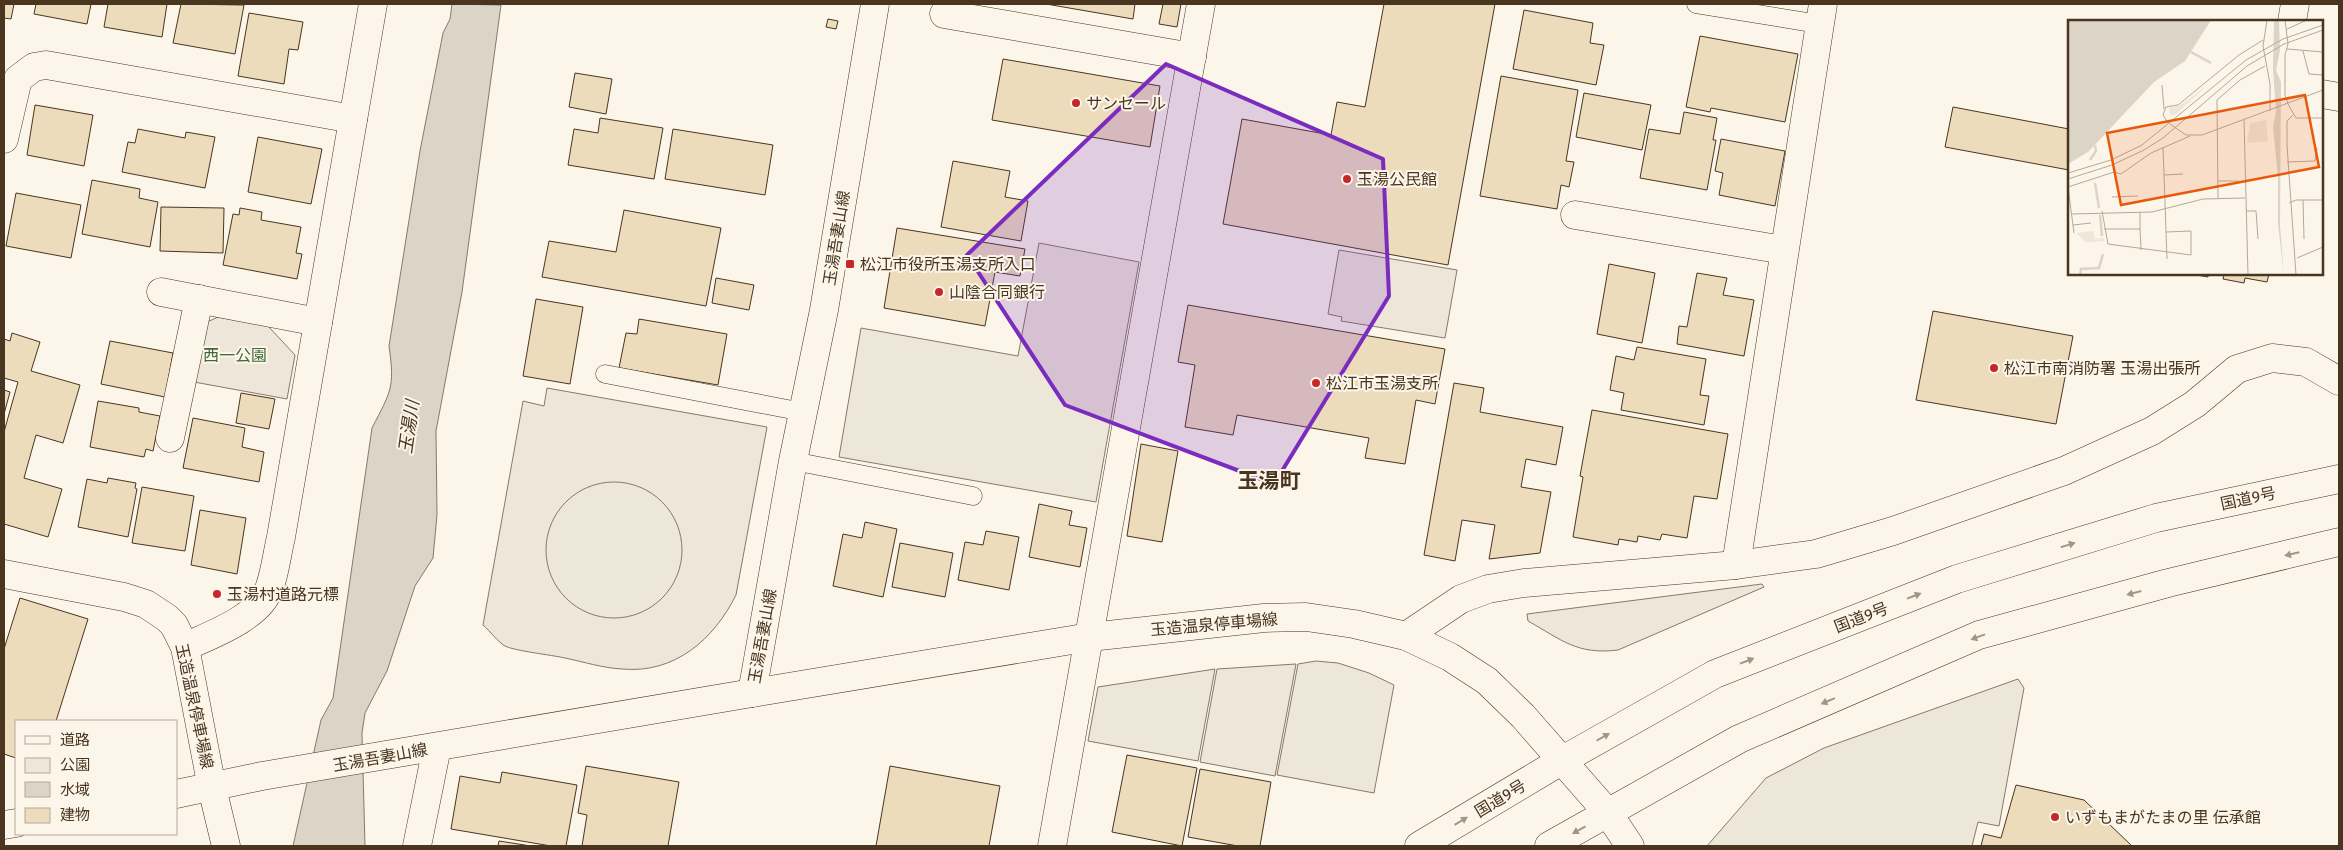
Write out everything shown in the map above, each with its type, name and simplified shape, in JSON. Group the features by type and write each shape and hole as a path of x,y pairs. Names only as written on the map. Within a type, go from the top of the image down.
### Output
{"main road":[{"path":"185,647 232,625 252,612 268,591 281,537 373,4"},
{"name":"玉湯吾妻山線","path":"178,794 262,776 752,693 793,461 824,310 875,4"},
{"path":"1052,846 1201,4"},
{"path":"2292,20 2295,4"},
{"path":"944,14 1192,57"},
{"path":"1736,565 1821,14"},
{"path":"4,139 18,79 34,67 46,65 353,119"},
{"path":"2323,94 2339,97"},
{"path":"1575,215 1784,250"},
{"path":"161,292 318,322"},
{"path":"170,438 200,300"},
{"path":"1406,636 1461,599 1488,589 1524,583 1736,565 1816,554 1893,532 2064,471 2152,431 2194,404 2237,369 2272,358 2306,362 2339,381"},
{"name":"国道9号","path":"1420,846 1561,761 1715,674 1957,579 2156,518 2339,479"},
{"path":"1549,846 1739,739 1979,635 2168,583 2339,542"},
{"name":"玉造温泉停車場線","path":"4,574 124,597 146,604 174,625 185,647 212,788 226,846"},
{"name":"玉造温泉停車場線","path":"752,693 1090,637 1264,618 1306,617 1354,624 1406,636 1450,657 1488,681 1522,716 1608,813 1630,846"},
{"path":"417,846 427,749"}],"lane":[{"path":"1696,4 1821,14"},
{"path":"605,374 803,412"},
{"path":"793,461 973,496"}],"highlighted area":[{"path":"1166,64 1383,159 1389,296 1274,484 1065,405 967,255"}],"green space":[{"path":"1339,250 1457,270 1445,338 1341,321 1342,317 1328,314"},
{"name":"西一公園","path":"218,317 268,326 295,355 287,399 194,382 205,323"},
{"path":"547,388 767,427 736,595 727,611 704,639 676,659 659,666 641,669 608,667 510,648 502,644 483,625 523,401 544,406"},
{"path":"1762,584 1764,587 1618,650 1604,651 1580,648 1561,640 1528,621 1527,614"},
{"path":"1296,664 1275,776 1200,762 1217,669"}],"shaded area":[{"path":"1039,243 1139,262 1096,502 839,457 861,328 1018,356"},
{"path":"614,482 640,487 652,493 662,502 671,512 677,524 682,550 677,576 671,588 662,598 652,607 640,613 614,618 588,613 576,607 566,598 557,588 551,576 546,550 551,524 557,512 566,502 576,493 588,487"},
{"path":"1316,661 1338,663 1369,673 1394,685 1374,793 1277,775 1298,664"},
{"path":"1215,669 1198,761 1088,741 1098,687"},
{"path":"2018,679 2024,688 1999,826 1978,822 1972,846 1707,846 1766,778 1824,748"}],"water":[{"name":"玉湯川","path":"452,4 501,5 462,292 436,431 437,515 433,558 415,586 387,671 365,713 362,733 365,846 293,846 321,720 333,698 372,428 390,389 392,371 389,346 420,151 443,33 450,19"}],"building":[{"path":"4,4 14,4 11,19 4,18"},
{"path":"36,4 91,4 87,24 34,14"},
{"path":"108,4 167,4 162,37 104,27"},
{"path":"181,4 244,5 235,54 173,43"},
{"path":"1046,4 1135,4 1133,19"},
{"path":"1163,4 1181,4 1177,27 1159,24"},
{"name":"玉湯公民館","path":"1384,4 1495,4 1448,265 1223,224 1242,119 1331,135 1337,102 1365,107"},
{"path":"1524,10 1593,23 1590,43 1604,45 1596,85 1513,69"},
{"path":"249,13 303,22 298,50 289,49 284,84 238,76"},
{"path":"828,19 838,21 836,29 826,27"},
{"path":"1700,36 1798,54 1785,122 1711,108 1710,112 1686,107"},
{"name":"サンセール","path":"1003,59 1160,86 1150,147 992,120"},
{"path":"575,73 612,79 606,114 569,107"},
{"path":"1501,76 1578,90 1566,161 1574,162 1569,187 1561,185 1557,209 1480,196"},
{"path":"1584,93 1651,105 1642,150 1576,137"},
{"path":"35,105 93,115 84,166 27,155"},
{"path":"1953,107 2068,129 2068,170 1945,147"},
{"path":"1684,112 1717,118 1713,140 1716,140 1707,190 1640,178 1649,129 1680,134"},
{"path":"600,118 663,128 654,179 568,165 574,129 598,133"},
{"path":"138,129 185,138 186,132 215,137 205,188 122,172 128,142 135,143"},
{"path":"673,129 773,145 765,195 665,179"},
{"path":"258,137 322,149 311,204 248,192"},
{"path":"1721,139 1785,151 1775,206 1719,195 1723,173 1715,171"},
{"path":"953,161 1010,171 1005,197 1028,201 1021,241 941,227"},
{"path":"92,180 140,189 139,198 158,202 150,247 82,234"},
{"path":"16,193 81,205 71,258 6,246"},
{"path":"161,207 224,208 223,253 160,251"},
{"path":"240,208 262,212 261,220 301,227 296,253 302,254 297,279 223,265 233,214 239,215"},
{"path":"624,210 721,228 706,306 542,277 549,241 616,252"},
{"name":"山陰合同銀行","path":"897,228 1025,249 1020,276 995,272 985,326 884,308"},
{"path":"1609,264 1655,273 1642,343 1597,334"},
{"path":"1697,273 1727,278 1723,295 1754,300 1744,356 1677,344 1679,326 1687,327"},
{"path":"2224,275 2269,275 2267,282 2245,278 2244,283 2223,279"},
{"path":"716,278 754,285 749,310 712,303"},
{"path":"536,299 583,307 570,384 523,376"},
{"name":"松江市玉湯支所","path":"1188,305 1445,349 1435,404 1416,400 1405,464 1365,458 1369,438 1237,415 1233,435 1185,427 1195,365 1178,362"},
{"name":"松江市南消防署 玉湯出張所","path":"1933,311 2073,336 2056,424 1916,400"},
{"path":"639,319 727,334 718,385 619,368 626,333 637,334"},
{"path":"12,333 40,342 31,371 80,385 63,443 36,435 24,478 62,489 48,537 4,524 4,432 18,382 4,378 4,339 10,341"},
{"path":"110,341 173,353 165,397 101,384"},
{"path":"1637,347 1706,359 1700,395 1709,396 1704,425 1621,410 1624,393 1610,390 1616,356 1634,360"},
{"path":"1454,383 1484,388 1480,412 1563,427 1556,465 1526,459 1521,487 1551,492 1540,553 1489,559 1495,525 1462,520 1455,561 1424,555"},
{"path":"4,390 10,392 4,414"},
{"path":"241,393 275,399 269,429 236,423"},
{"path":"98,401 139,408 139,412 160,416 153,451 146,449 144,457 90,447"},
{"path":"1592,410 1728,434 1717,499 1694,496 1687,538 1662,534 1660,540 1638,536 1637,542 1619,539 1618,545 1573,537 1583,477 1580,476"},
{"path":"193,418 245,428 242,447 264,452 259,482 183,468"},
{"path":"1141,444 1178,451 1162,542 1127,536"},
{"path":"108,478 136,483 135,488 137,489 128,537 78,527 87,479 107,483"},
{"path":"142,487 194,496 185,551 132,543"},
{"path":"1039,504 1072,511 1069,525 1087,528 1080,567 1029,557"},
{"path":"200,510 246,518 237,574 191,565"},
{"path":"865,522 897,529 883,597 833,586 843,534 862,538"},
{"path":"986,531 1019,537 1009,590 958,580 965,542 983,545"},
{"path":"900,543 953,553 945,597 892,587"},
{"path":"20,598 88,619 56,720 15,720 15,758 4,754 4,649"},
{"path":"1127,755 1197,768 1182,846 1112,832"},
{"path":"586,766 679,782 668,846 582,846 587,815 578,813"},
{"path":"890,766 1000,786 989,846 876,846"},
{"path":"1200,769 1271,782 1260,846 1238,846 1188,837"},
{"path":"502,772 577,785 566,846 551,846 451,829 460,776 500,783"},
{"name":"いずもまがたまの里 伝承館","path":"2016,785 2084,800 2132,846 1981,846 1984,834 2001,838"},
{"path":"499,841 531,846 498,846"}],"place":[{"name":"サンセール","path":"1076,103"},
{"name":"玉湯公民館","path":"1347,179"},
{"name":"松江市役所玉湯支所入口","path":"850,264"},
{"name":"山陰合同銀行","path":"939,292"},
{"name":"松江市南消防署 玉湯出張所","path":"1994,368"},
{"name":"松江市玉湯支所","path":"1316,383"},
{"name":"玉湯村道路元標","path":"217,594"},
{"name":"いずもまがたまの里 伝承館","path":"2055,817"}],"district":[{"name":"玉湯町","path":"1269,481"}]}
